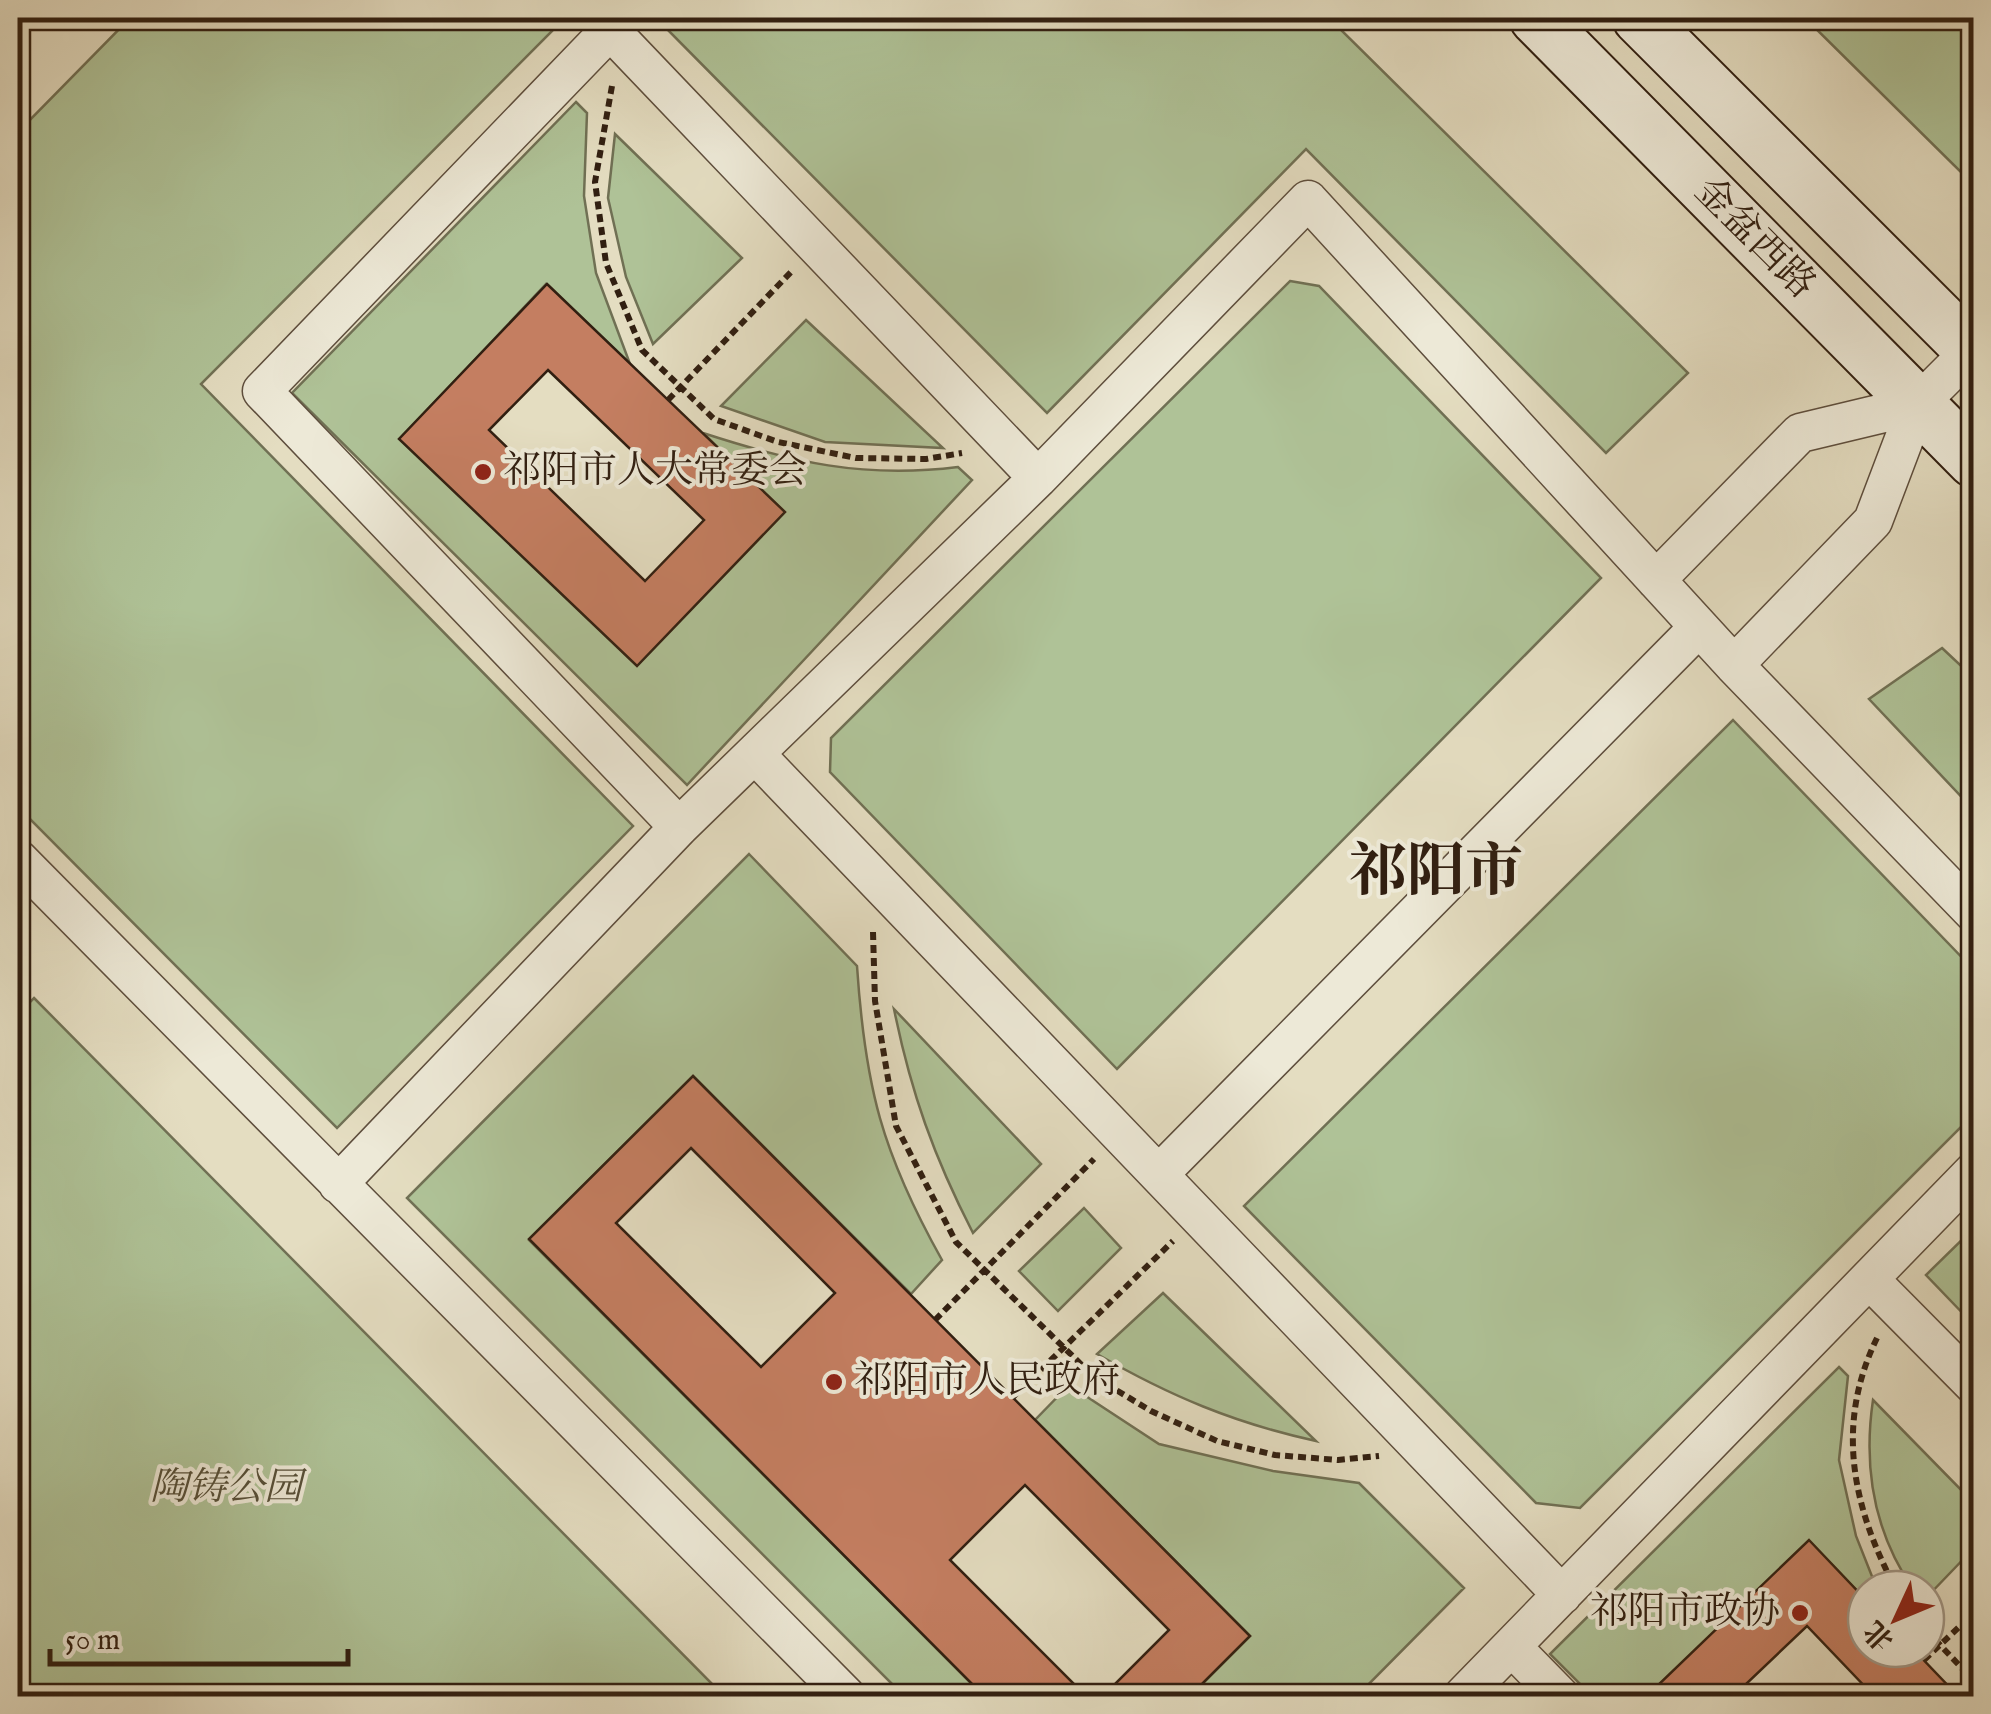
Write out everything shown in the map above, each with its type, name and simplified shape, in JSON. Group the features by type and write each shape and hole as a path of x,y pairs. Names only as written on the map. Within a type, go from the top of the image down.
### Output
{"main road":[{"name":"金盆西路","path":"1536,18 1974,461"},
{"name":"金盆西路","path":"1639,18 1972,352"}],"street":[{"path":"679,828 262,391 610,30 1038,478"},
{"path":"338,1184 679,828 1038,478 1308,200 1734,665 1974,912"},
{"path":"1734,665 1874,522 1917,405 1972,352"},
{"path":"1656,580 1800,433 1917,405"},
{"path":"1159,1174 1699,627"},
{"path":"755,754 1562,1595"},
{"path":"18,859 846,1696"},
{"path":"1464,1696 1562,1595 1882,1291 1974,1171"},
{"path":"1882,1291 1974,1385"},
{"path":"1512,1647 1560,1696"}],"path":[{"path":"624,45 606,108 595,182 606,263 642,350 714,419 778,442 856,458 926,459 1008,446"},
{"path":"668,400 816,246"},
{"path":"871,874 876,1001 896,1126 956,1242 1108,1385 1217,1441 1275,1455 1330,1460 1425,1452"},
{"path":"935,1320 1120,1134"},
{"path":"1013,1397 1198,1216"},
{"path":"1882,1291 1851,1415 1856,1489 1885,1569"},
{"path":"1946,1639 1974,1612"},
{"path":"1946,1651 1974,1681"}],"green space":[{"path":"130,18 565,18 201,384 633,826 337,1128 18,807 18,132"},
{"path":"656,18 1329,18 1688,373 1606,453 1306,149 1047,413"},
{"path":"1805,18 1973,18 1973,184"},
{"path":"576,102 587,113 584,196 596,273 630,364 546,284 400,439 637,665 784,512 703,433 828,465 891,471 958,467 972,480 687,785 292,393"},
{"path":"615,134 742,258 653,344 626,277 608,198"},
{"path":"1290,281 1319,286 1601,578 1117,1069 830,772 831,738"},
{"path":"806,320 943,448 825,442 721,406"},
{"path":"1942,648 1973,677 1973,809 1869,699"},
{"path":"1733,720 1973,969 1973,1115 1580,1508 1536,1503 1244,1206"},
{"path":"749,854 857,966 865,1048 880,1118 905,1186 942,1260 911,1294 693,1076 529,1240 984,1696 904,1696 407,1198"},
{"name":"陶铸公园","path":"34,998 724,1696 18,1696 18,1014"},
{"path":"894,1009 1041,1164 973,1233 925,1124"},
{"path":"1084,1208 1121,1248 1058,1311 1019,1271"},
{"path":"1973,1229 1973,1324 1926,1275"},
{"path":"1163,1293 1316,1441 1257,1426 1203,1406 1097,1354"},
{"path":"1839,1367 1848,1376 1839,1460 1856,1536 1869,1569 1846,1569 1846,1579 1809,1541 1656,1689 1663,1696 1592,1696 1550,1654"},
{"path":"1069,1385 1159,1444 1273,1471 1359,1483 1464,1588 1357,1696 1190,1696 1250,1636 1035,1420"},
{"path":"1873,1400 1973,1502 1973,1549 1946,1577 1946,1569 1901,1569 1889,1545 1871,1475"}],"building":[{"name":"祁阳市人大常委会","path":"547,284 785,512 637,666 399,439","holes":["548,370 704,520 645,581 489,430"]},
{"name":"祁阳市人民政府","path":"693,1076 1250,1636 1190,1696 1103,1696 1169,1630 1025,1485 950,1560 1086,1696 984,1696 529,1239","holes":["691,1148 835,1293 761,1367 616,1223"]},
{"name":"祁阳市政协","path":"1809,1540 1846,1579 1846,1667 1807,1626 1746,1684 1758,1696 1663,1696 1655,1688"},
{"name":"祁阳市政协","path":"1848,1669 1932,1669 1958,1696 1874,1696"}],"place":[{"name":"祁阳市人大常委会","path":"483,472"},
{"name":"祁阳市人民政府","path":"834,1382"},
{"name":"祁阳市政协","path":"1800,1613"}],"district":[{"name":"祁阳市","path":"1436,874"}]}
